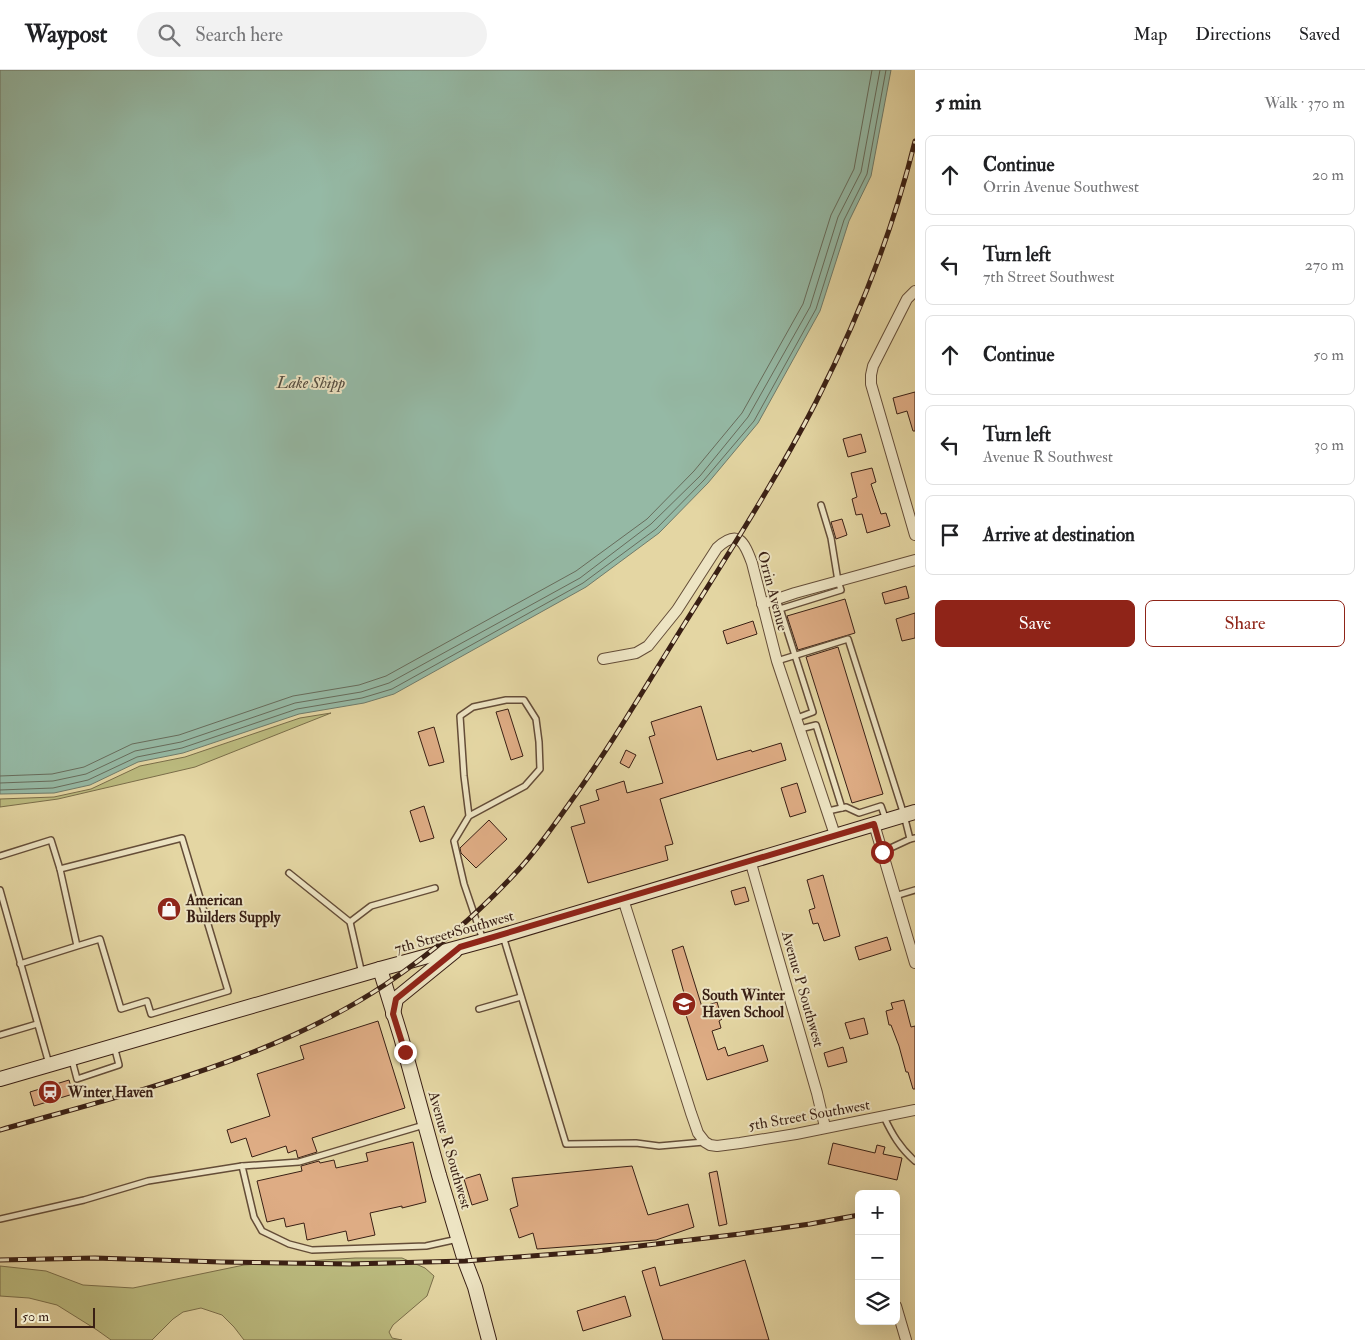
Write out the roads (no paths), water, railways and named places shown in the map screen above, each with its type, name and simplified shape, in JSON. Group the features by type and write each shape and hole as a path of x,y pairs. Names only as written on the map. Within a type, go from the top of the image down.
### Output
{"street":[{"path":"915,291 873,366 871,376 871,384 915,535"},
{"name":"Orrin Avenue","path":"603,659 636,653 648,646 677,610 716,548 725,540 737,539 747,548 777,661 835,835"},
{"path":"762,604 778,604 838,581 915,560"},
{"name":"7th Street Southwest","path":"0,1079 362,974 483,941 910,813"},
{"path":"880,822 882,852 915,963"},
{"name":"Avenue P Southwest","path":"750,860 817,1092 825,1127"},
{"path":"623,899 691,1113 698,1133 707,1143"},
{"path":"393,1014 396,999 460,947"},
{"name":"Avenue R Southwest","path":"380,969 458,1238 475,1287 489,1340"},
{"name":"5th Street Southwest","path":"707,1143 717,1146 740,1143 915,1110"},
{"path":"900,1320 906,1340"}],"lane":[{"path":"820,505 831,538 838,581"},
{"path":"778,604 813,712 796,718"},
{"path":"777,661 848,639 910,813 913,838 882,852"},
{"path":"469,816 460,716 473,707 506,700 524,700 536,719 540,769 524,786 469,816 454,841 464,884 483,941"},
{"path":"800,729 816,725 842,808"},
{"path":"827,811 846,807 860,813 881,806 880,822"},
{"path":"20,964 100,940 121,1009 147,1001 151,1014 228,991 182,838 60,869"},
{"path":"0,856 51,840 60,869 77,946"},
{"path":"288,873 350,922 362,974"},
{"path":"350,922 371,906 435,888"},
{"path":"0,890 49,1065"},
{"path":"895,896 915,890"},
{"path":"502,935 566,1144 636,1143 658,1146 707,1143"},
{"path":"479,1010 521,997"},
{"path":"0,1035 38,1024"},
{"path":"71,1058 77,1079 119,1065 113,1046"},
{"path":"884,1117 892,1135 915,1161"},
{"path":"0,1219 84,1200 148,1181 242,1166 299,1162 425,1125"},
{"path":"242,1166 254,1217 262,1232 289,1244 312,1250 426,1246 458,1238"}],"water":[{"name":"Lake Shipp","path":"0,70 891,70 871,176 849,221 820,311 758,423 708,483 659,533 586,587 394,694 364,703 299,714 183,753 138,762 90,785 54,793 0,794"}],"railway":[{"path":"0,1130 199,1072 296,1034 342,1011 423,958 474,914 521,867 552,828 614,737 753,514 801,430 831,371 860,307 896,208 915,141"},
{"path":"0,1260 95,1258 350,1264 465,1261 597,1251 740,1234 855,1216"}],"place":[{"name":"American Builders Supply","path":"169,909"},
{"name":"South Winter Haven School","path":"684,1004"},
{"name":"Winter Haven","path":"50,1092"}]}
